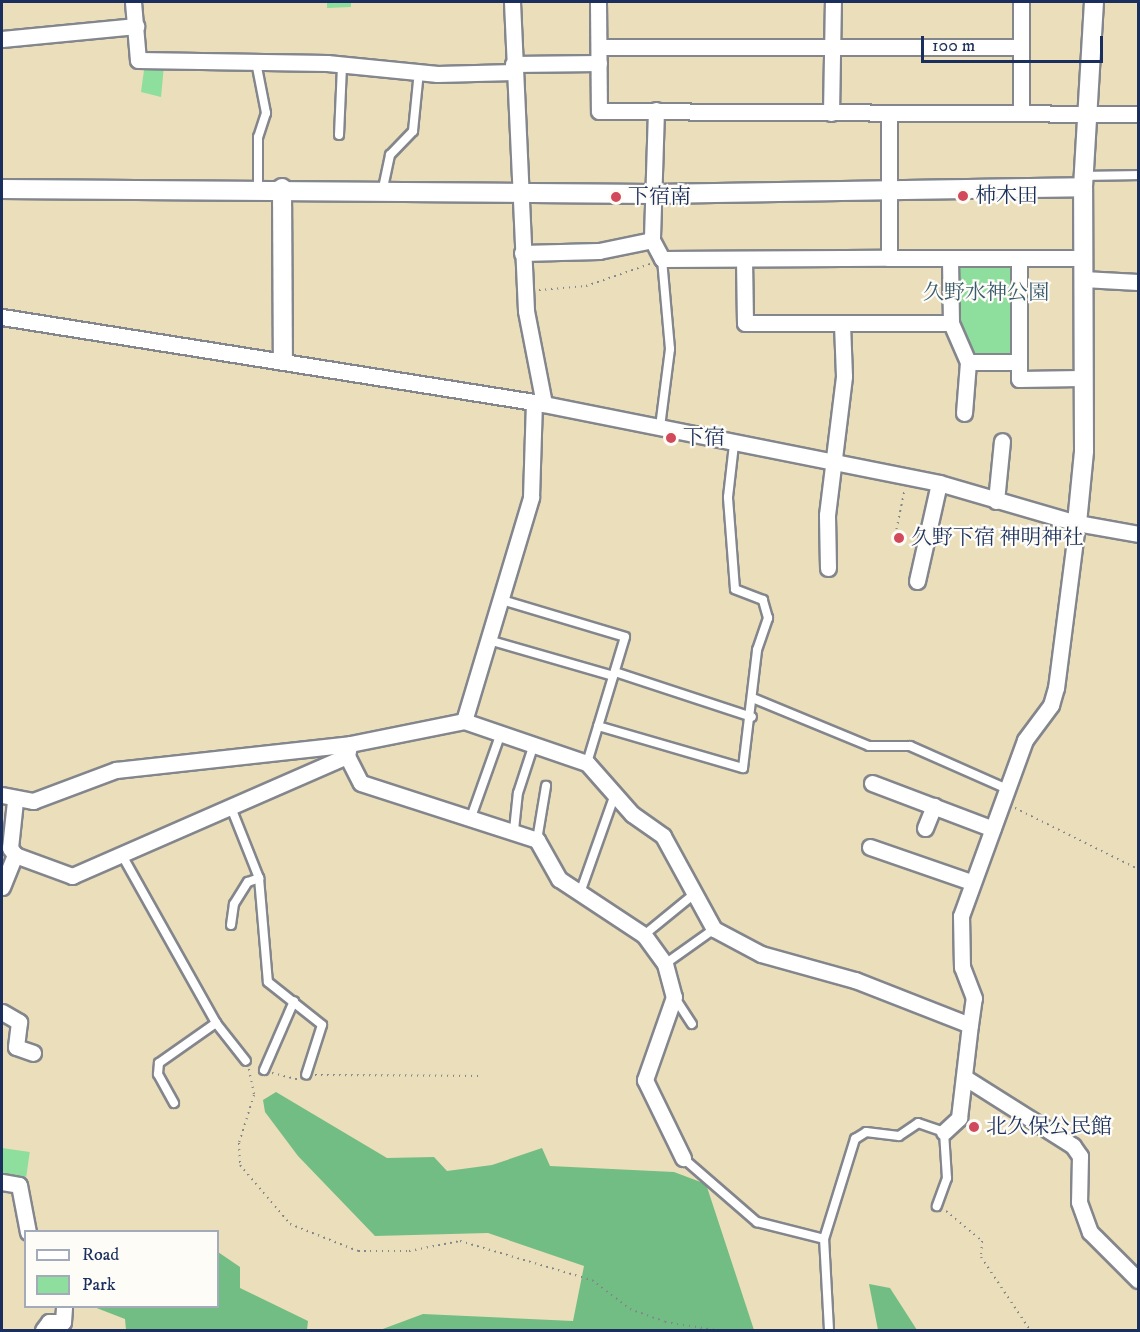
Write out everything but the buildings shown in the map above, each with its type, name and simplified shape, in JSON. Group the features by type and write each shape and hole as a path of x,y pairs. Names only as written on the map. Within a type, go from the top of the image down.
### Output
{"street":[{"path":"133,2 138,60 256,62 419,71 599,63"},
{"path":"464,721 492,641 531,497 539,403 524,291 518,193 512,2"},
{"path":"598,2 599,111 1138,114"},
{"path":"831,113 833,2"},
{"path":"1021,2 1021,113"},
{"path":"944,1132 959,1118 974,998 959,946 971,882 1025,740 1051,705 1056,688 1084,450 1081,378 1082,258 1094,2"},
{"path":"2,39 136,26"},
{"path":"599,47 1021,47"},
{"path":"656,110 652,240 662,259 1082,258"},
{"path":"889,114 889,258"},
{"path":"2,189 383,188 518,193 889,193 1084,182"},
{"path":"282,188 284,361"},
{"path":"522,253 599,251 652,240"},
{"path":"744,259 745,323 951,322"},
{"path":"950,259 951,322 968,362 964,413"},
{"path":"1019,259 1019,379 1081,378"},
{"path":"1083,279 1138,282"},
{"path":"2,317 539,403 734,444 908,476 1077,523 1138,534"},
{"path":"828,568 831,463 843,376 842,323"},
{"path":"968,362 1019,362"},
{"path":"996,501 1002,441"},
{"path":"917,581 939,483"},
{"path":"2,887 9,852 8,798 33,801 116,770 348,750 464,721 534,743 586,764 614,797 663,836 693,895 714,929 761,954 855,980 970,1025"},
{"path":"9,852 72,876 123,857 348,750"},
{"path":"348,750 361,783 470,821 514,830 537,840 559,879 644,935 665,964 674,997 645,1080 683,1158"},
{"path":"872,783 993,829"},
{"path":"925,828 934,806"},
{"path":"870,847 971,882"},
{"path":"2,1012 19,1022 15,1047 33,1053"},
{"path":"964,1077 1073,1146 1080,1156 1079,1202 1087,1226 1120,1267 1138,1280"},
{"path":"2,1182 19,1185 28,1230"},
{"path":"43,1330 49,1322 63,1322 64,1308"}],"lane":[{"path":"256,62 266,113 258,137 258,188"},
{"path":"339,135 342,66"},
{"path":"383,188 390,155 413,131 419,71"},
{"path":"1084,182 1138,175"},
{"path":"660,427 670,349 662,259"},
{"path":"598,726 743,768 767,609 763,600 735,589 728,496 734,444"},
{"path":"502,600 625,637 586,764"},
{"path":"492,641 614,674 752,717"},
{"path":"754,699 869,746 910,746 1005,796"},
{"path":"470,821 501,733"},
{"path":"514,830 518,793 534,743"},
{"path":"537,840 546,786"},
{"path":"580,893 614,797"},
{"path":"230,805 259,878 268,982 294,1000 322,1025 306,1075"},
{"path":"123,857 216,1023 246,1061"},
{"path":"231,925 234,904 248,882 259,878"},
{"path":"644,935 693,895"},
{"path":"665,964 714,929"},
{"path":"674,997 692,1024"},
{"path":"264,1070 294,1000"},
{"path":"174,1103 158,1074 159,1063 216,1023"},
{"path":"829,1330 824,1239 855,1139 866,1132 899,1136 918,1123 944,1132 947,1178 937,1206"},
{"path":"683,1158 757,1222 824,1239"}],"path":[{"path":"524,291 586,286 662,259"},
{"path":"894,541 908,476"},
{"path":"1005,796 1138,869"},
{"path":"246,1061 254,1095 239,1143 240,1165 290,1224 358,1251 409,1251 460,1241 592,1280 630,1309 665,1322 716,1330"},
{"path":"249,1070 264,1070 298,1082 306,1075 483,1076"},
{"path":"937,1206 961,1220 963,1230 982,1241 981,1257 1030,1330"}],"green space":[{"path":"327,2 351,2 351,7 327,8"},
{"path":"145,63 164,65 161,97 141,92"},
{"name":"久野水神公園","path":"1014,264 1013,358 962,355 956,265"},
{"path":"276,1092 387,1158 434,1157 447,1171 492,1165 542,1148 550,1166 674,1172 706,1184 754,1330 380,1330 423,1314 573,1321 584,1266 488,1233 375,1236 298,1156 265,1112 263,1100"},
{"path":"2,1148 30,1152 26,1177 2,1173"},
{"path":"219,1253 240,1267 240,1288 308,1321 307,1330 126,1330 125,1319 97,1308 219,1308"},
{"path":"869,1284 890,1288 917,1330 878,1330"}],"place":[{"name":"柿木田","path":"963,196"},
{"name":"下宿南","path":"616,197"},
{"name":"下宿","path":"671,438"},
{"name":"久野下宿 神明神社","path":"899,538"},
{"name":"北久保公民館","path":"974,1127"}]}
